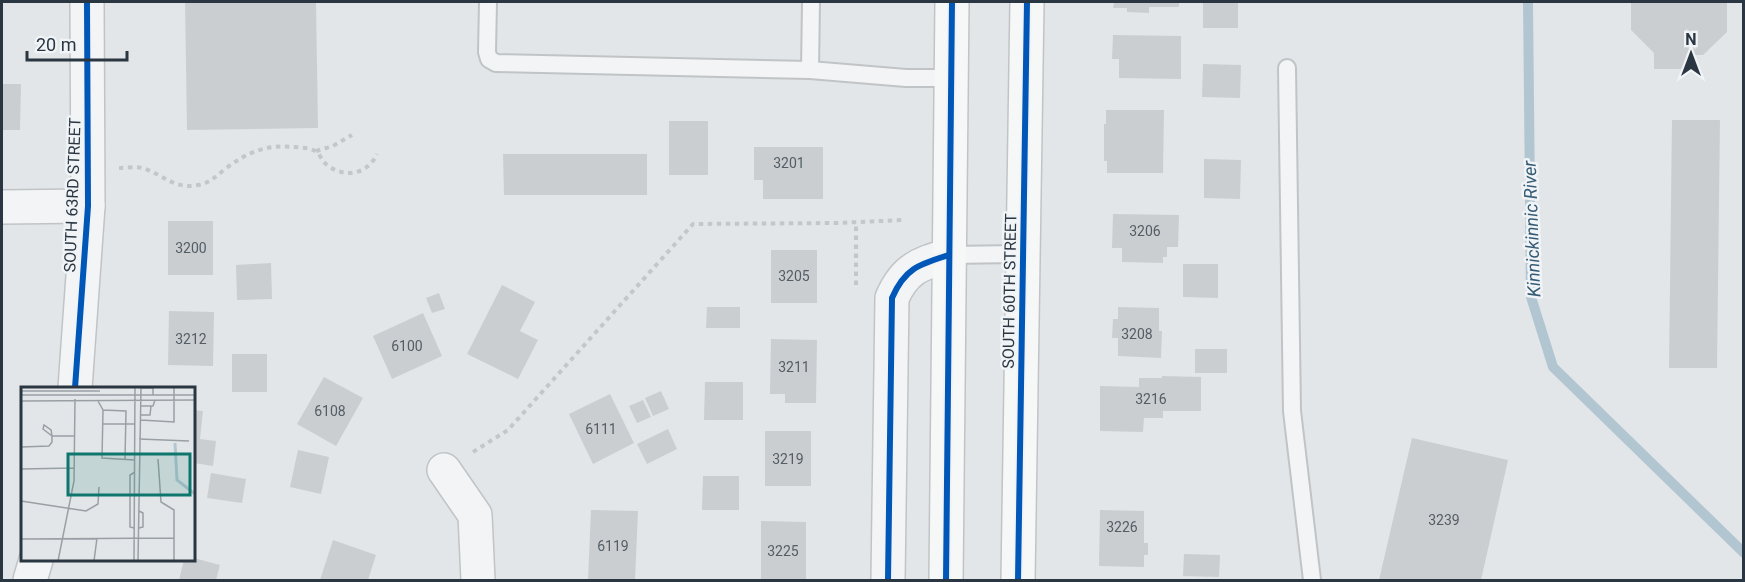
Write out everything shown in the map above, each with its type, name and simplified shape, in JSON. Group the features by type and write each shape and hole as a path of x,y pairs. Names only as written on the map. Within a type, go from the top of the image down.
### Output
{"main road":[{"path":"946,580 952,2"},
{"name":"SOUTH 60TH STREET","path":"1018,580 1027,2"}],"street":[{"name":"SOUTH 63RD STREET","path":"75,387 88,206 87,2"},
{"path":"2,207 88,206"},
{"path":"888,580 892,298 898,282 919,264 949,255"},
{"path":"444,470 475,515 478,580"},
{"path":"30,580 36,561"}],"lane":[{"path":"488,2 487,52 489,59 496,63 810,70 906,78 951,78"},
{"path":"810,70 811,2"},
{"path":"1287,68 1293,411 1312,580"},
{"path":"949,255 1023,254"}],"path":[{"path":"119,168 141,168 174,184 195,186 209,182 244,156 263,148 284,146 316,152 333,146 352,135"},
{"path":"316,152 327,165 340,171 352,172 364,170 373,163 377,154"},
{"path":"444,470 508,430 693,224 903,220"},
{"path":"856,222 856,285"}],"building":[{"path":"185,2 316,2 318,128 187,130"},
{"path":"1114,2 1179,2 1179,7 1149,7 1149,13 1127,12 1127,8 1113,8"},
{"path":"1203,2 1238,2 1238,28 1203,28"},
{"path":"1631,2 1727,2 1727,32 1703,55 1686,55 1686,69 1654,69 1654,53 1631,30"},
{"path":"1113,35 1181,36 1181,79 1119,78 1119,59 1112,59"},
{"path":"1203,64 1241,65 1240,98 1202,97"},
{"path":"2,84 21,84 20,130 2,130"},
{"path":"1106,110 1164,110 1163,173 1107,173 1107,161 1104,161"},
{"path":"1672,120 1720,120 1717,368 1669,368"},
{"path":"669,121 708,121 708,175 669,175"},
{"path":"754,147 823,147 823,199 763,199 763,180 754,180"},
{"path":"503,154 647,154 647,195 504,195"},
{"path":"1204,159 1241,160 1240,199 1204,198"},
{"path":"1113,214 1179,215 1178,247 1167,247 1167,257 1163,257 1163,263 1122,262 1122,248 1112,248"},
{"path":"168,221 213,221 213,275 168,275"},
{"path":"771,250 817,250 817,303 771,303"},
{"path":"271,263 272,299 237,300 236,265"},
{"path":"1183,264 1218,264 1218,298 1183,297"},
{"path":"502,285 535,302 520,331 538,340 518,379 467,354"},
{"path":"439,293 445,309 432,313 426,298"},
{"path":"707,307 740,307 740,328 706,328"},
{"path":"1118,307 1159,308 1159,331 1162,331 1161,358 1118,356 1118,338 1112,338 1113,319 1118,319"},
{"path":"169,311 214,312 213,366 168,365"},
{"path":"423,313 442,356 392,379 373,336"},
{"path":"771,339 817,340 816,403 785,403 785,394 770,394"},
{"path":"1195,349 1227,349 1227,373 1195,373"},
{"path":"232,354 267,354 267,392 232,392"},
{"path":"1162,376 1201,377 1201,411 1163,411 1163,418 1144,418 1143,432 1100,431 1100,386 1139,387 1139,378 1162,378"},
{"path":"324,377 363,398 336,446 297,424"},
{"path":"705,382 743,382 743,420 704,420"},
{"path":"661,391 669,409 653,416 645,398"},
{"path":"610,394 634,443 593,464 569,414"},
{"path":"643,400 651,417 637,423 629,406"},
{"path":"195,410 203,411 200,439 216,441 213,466 195,463"},
{"path":"668,429 677,449 647,464 637,444"},
{"path":"765,431 811,431 811,486 765,486"},
{"path":"1412,438 1508,460 1481,580 1379,580"},
{"path":"298,450 329,457 321,494 290,487"},
{"path":"211,473 246,479 242,503 207,498"},
{"path":"703,476 739,476 739,510 702,510"},
{"path":"591,510 638,511 635,580 588,580"},
{"path":"1100,510 1144,511 1144,543 1148,543 1148,555 1144,555 1144,567 1099,566"},
{"path":"761,521 806,522 806,580 761,580"},
{"path":"333,540 376,555 368,580 320,580"},
{"path":"1184,554 1220,555 1219,577 1183,576"},
{"path":"195,558 220,565 216,580 179,580 184,561 195,561"}],"waterway":[{"name":"Kinnickinnic River","path":"1528,2 1531,297 1553,367 1744,553"}],"cycle path":[{"path":"75,387 88,206 87,2"},
{"path":"946,580 952,2"},
{"path":"1018,580 1027,2"},
{"path":"888,580 892,298 902,280 914,269 949,255"}]}
